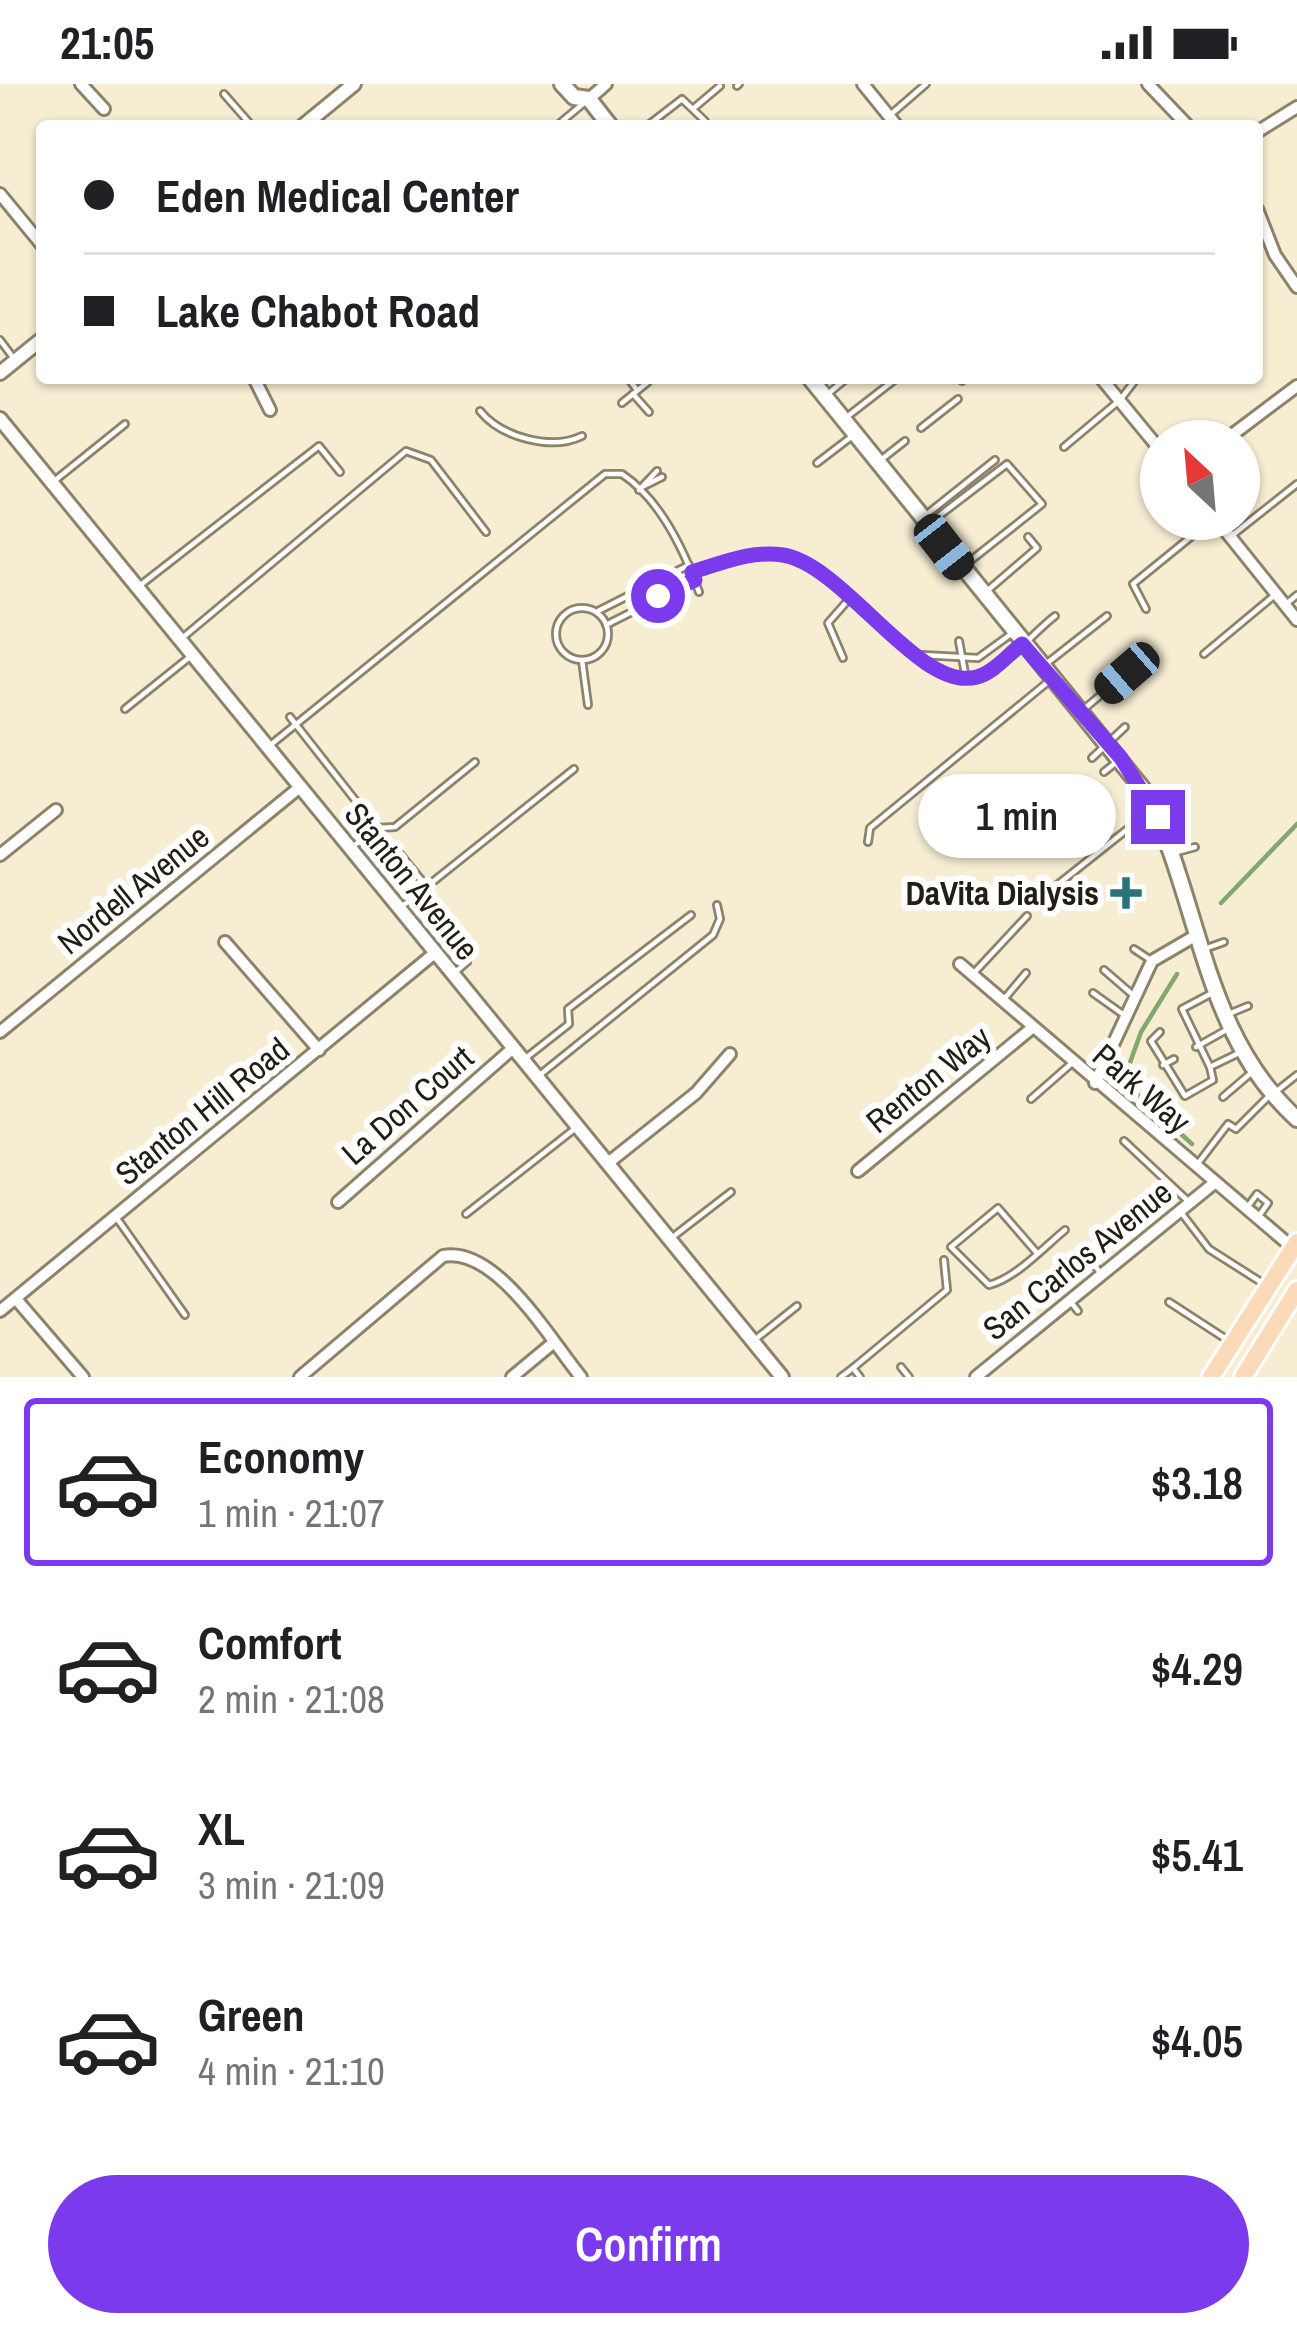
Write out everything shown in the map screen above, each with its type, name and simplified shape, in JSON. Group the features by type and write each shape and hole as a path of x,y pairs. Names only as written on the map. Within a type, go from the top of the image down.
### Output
{"main road":[{"path":"562,84 574,97 589,92 606,120"},
{"path":"815,384 1017,638 1121,758 1154,809 1227,1022 1256,1070 1297,1119"},
{"path":"1211,1377 1226,1339 1295,1245"},
{"path":"1247,1375 1291,1311 1297,1290"}],"street":[{"path":"81,84 104,110"},
{"path":"310,120 354,84"},
{"path":"589,92 606,84"},
{"path":"863,84 892,120"},
{"path":"1148,84 1182,120"},
{"path":"1263,128 1297,107"},
{"path":"0,194 36,238"},
{"path":"1263,224 1275,255 1297,287"},
{"path":"0,373 36,344"},
{"path":"257,384 270,410"},
{"path":"1106,384 1140,425"},
{"path":"1252,420 1297,386"},
{"name":"Stanton Avenue","path":"0,419 782,1377"},
{"path":"1232,540 1297,620"},
{"name":"Nordell Avenue","path":"0,1032 301,787"},
{"path":"0,855 56,809"},
{"path":"225,942 319,1050"},
{"path":"1095,1083 1152,961 1197,944"},
{"name":"Stanton Hill Road","path":"0,1311 436,952"},
{"name":"Park Way","path":"960,964 1235,1208 1295,1245"},
{"name":"Renton Way","path":"858,1171 1032,1028"},
{"name":"La Don Court","path":"338,1202 512,1049"},
{"path":"608,1163 696,1093 730,1054"},
{"name":"San Carlos Avenue","path":"982,1375 1087,1294 1097,1269 1131,1256 1213,1184"},
{"path":"300,1377 443,1256 465,1252 487,1263 581,1377"},
{"path":"16,1299 82,1377"},
{"path":"512,1377 553,1343"}],"lane":[{"path":"894,120 926,84"},
{"path":"694,108 720,86"},
{"path":"563,120 589,92"},
{"path":"224,94 246,120"},
{"path":"655,120 682,99 704,120"},
{"path":"0,340 16,360"},
{"path":"631,384 649,412"},
{"path":"622,403 645,384"},
{"path":"824,396 840,384"},
{"path":"843,420 889,384"},
{"path":"1064,447 1132,384"},
{"path":"921,428 958,399"},
{"path":"480,411 498,431 568,441 582,436"},
{"path":"53,482 125,424"},
{"path":"526,437 528,424"},
{"path":"817,463 855,434"},
{"path":"877,463 905,441"},
{"path":"138,587 319,446 340,472"},
{"path":"181,639 406,452 431,460 486,532"},
{"path":"924,522 995,460"},
{"path":"924,522 1007,464 1042,504 961,568"},
{"path":"642,488 660,474"},
{"path":"268,747 600,477 622,475 642,488 674,534 699,592"},
{"path":"1260,513 1297,484"},
{"path":"982,595 1037,548 1028,537"},
{"path":"1146,609 1133,584 1186,540"},
{"path":"596,612 655,578 750,554 784,555 809,562 916,654 966,679 985,674 1017,638"},
{"path":"606,625 695,580"},
{"path":"1204,654 1276,594"},
{"path":"1285,605 1297,595"},
{"path":"843,658 828,623 851,597"},
{"path":"578,608 596,612 606,625 603,648 582,660 565,653 557,627 578,608"},
{"path":"916,654 978,658 1055,616"},
{"path":"868,842 870,828 1107,616"},
{"path":"959,641 966,679"},
{"path":"125,709 193,654"},
{"path":"582,660 588,705"},
{"path":"1079,712 1127,673"},
{"path":"290,717 377,828"},
{"path":"1092,758 1125,727"},
{"path":"1104,772 1121,758"},
{"path":"351,848 377,828 395,827 475,762"},
{"path":"400,908 574,770"},
{"path":"1042,897 1126,826 1154,809"},
{"path":"1172,854 1195,847"},
{"path":"395,848 427,887"},
{"path":"537,1078 713,935 721,919 716,905"},
{"path":"523,1061 568,1024 568,1009 691,915"},
{"path":"972,976 1027,916"},
{"path":"1197,944 1224,942"},
{"path":"1134,950 1152,961"},
{"path":"453,974 467,962"},
{"path":"1104,970 1133,995"},
{"path":"1002,1003 1026,973"},
{"path":"1176,1016 1214,992"},
{"path":"1093,993 1124,1015"},
{"path":"1199,1045 1248,1006"},
{"path":"1160,1032 1151,1041 1185,1096 1213,1080 1182,1009"},
{"path":"1210,1066 1243,1051"},
{"path":"1163,1065 1174,1059"},
{"path":"1031,1100 1072,1063"},
{"path":"1223,1096 1256,1070"},
{"path":"1194,1168 1228,1124 1235,1130 1297,1075"},
{"path":"466,1214 577,1126"},
{"path":"1124,1141 1209,1249 1268,1287"},
{"path":"669,1239 730,1192"},
{"path":"1235,1208 1257,1194 1268,1204 1255,1220"},
{"path":"1037,1253 998,1208 952,1247 989,1285 1037,1253 1065,1230"},
{"path":"116,1217 185,1315"},
{"path":"841,1377 947,1290 944,1260"},
{"path":"1168,1302 1226,1339"},
{"path":"752,1341 796,1306"},
{"path":"901,1367 909,1377"},
{"path":"853,1368 860,1377"}],"waterway":[{"path":"1221,903 1297,824"},
{"path":"1177,974 1141,1032 1127,1071 1137,1094 1192,1144"}],"place":[{"name":"DaVita Dialysis","path":"1126,893"}],"route":[{"path":"658,596 695,580 692,572 750,554 784,555 809,562 826,574 893,638 948,674 966,679 985,674 1022,644 1121,758 1158,817"}]}
